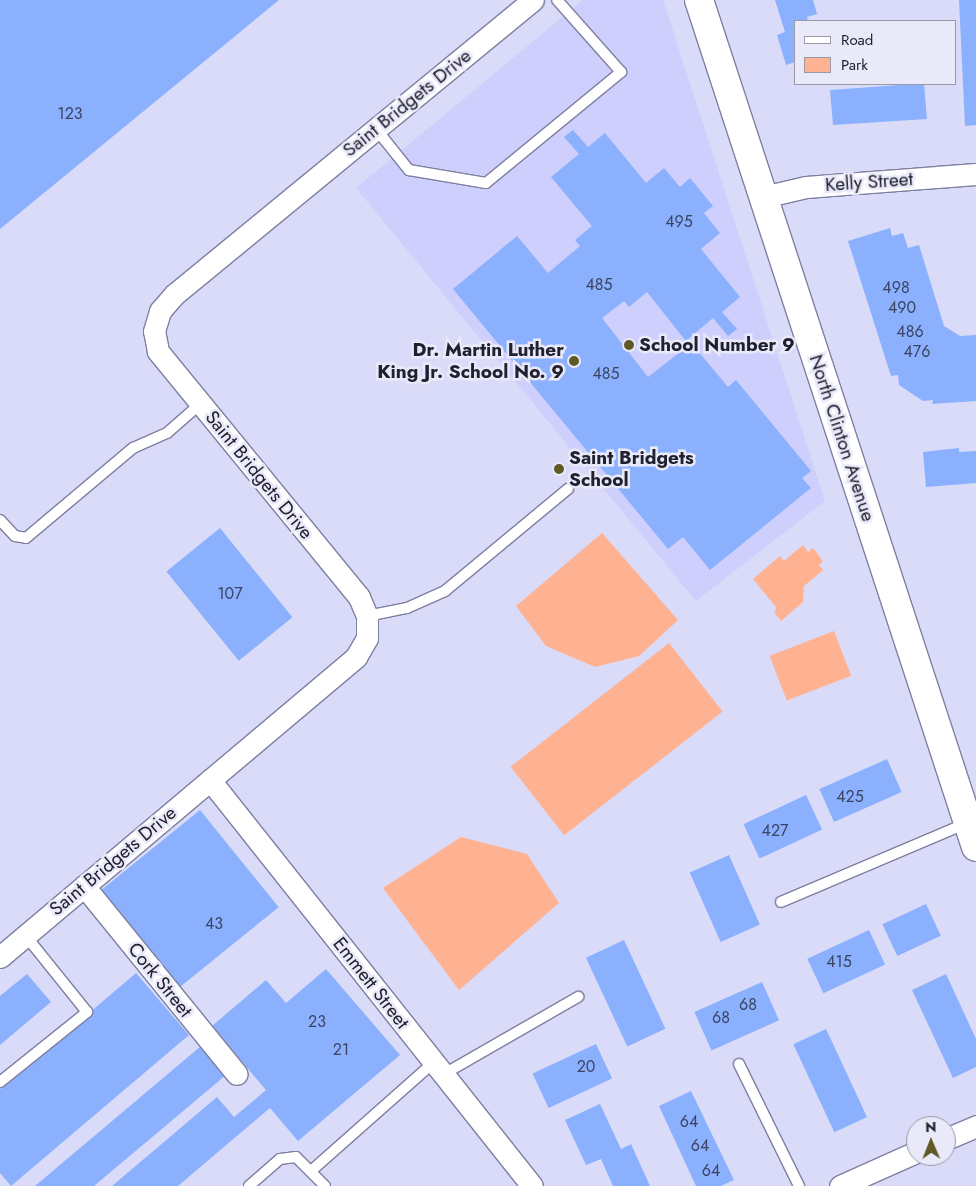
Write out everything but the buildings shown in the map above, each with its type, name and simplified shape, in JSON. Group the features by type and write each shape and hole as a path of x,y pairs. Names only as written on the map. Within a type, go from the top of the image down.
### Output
{"main road":[{"name":"North Clinton Avenue","path":"699,0 972,835"}],"street":[{"name":"Saint Bridgets Drive","path":"0,956 356,657 367,638 367,616 358,596 158,351 154,330 160,311 175,294 533,0"},
{"name":"Kelly Street","path":"763,197 806,187 976,174"},
{"name":"Emmett Street","path":"210,780 532,1186"},
{"name":"Cork Street","path":"84,886 237,1074"},
{"path":"956,1135 976,1126"},
{"path":"840,1186 906,1156"}],"lane":[{"path":"376,129 409,170 486,183 621,72 557,0"},
{"path":"0,520 15,536 26,538 133,448 167,433 200,404"},
{"path":"367,616 408,608 445,591 568,490"},
{"path":"781,902 972,835"},
{"path":"0,1082 87,1012 25,935"},
{"path":"312,1171 439,1068 578,998"},
{"path":"739,1064 799,1186"},
{"path":"249,1186 280,1159 296,1157 324,1185"}],"shaded area":[{"name":"School Number 9","path":"583,0 663,0 825,501 696,601 356,188"}],"green space":[{"path":"602,533 678,620 639,656 595,667 546,646 516,606"},
{"path":"803,545 808,552 813,548 823,561 819,565 823,570 804,586 803,602 781,621 775,613 776,607 753,579 780,556 784,561"},
{"path":"834,631 851,676 787,701 770,656"},
{"path":"669,643 723,712 564,835 511,767"},
{"path":"461,837 527,854 559,903 459,990 383,888"}],"place":[{"name":"School Number 9","path":"629,345"},
{"name":"Dr. Martin Luther King Jr. School No. 9","path":"574,361"},
{"name":"Saint Bridgets School","path":"559,469"}]}
